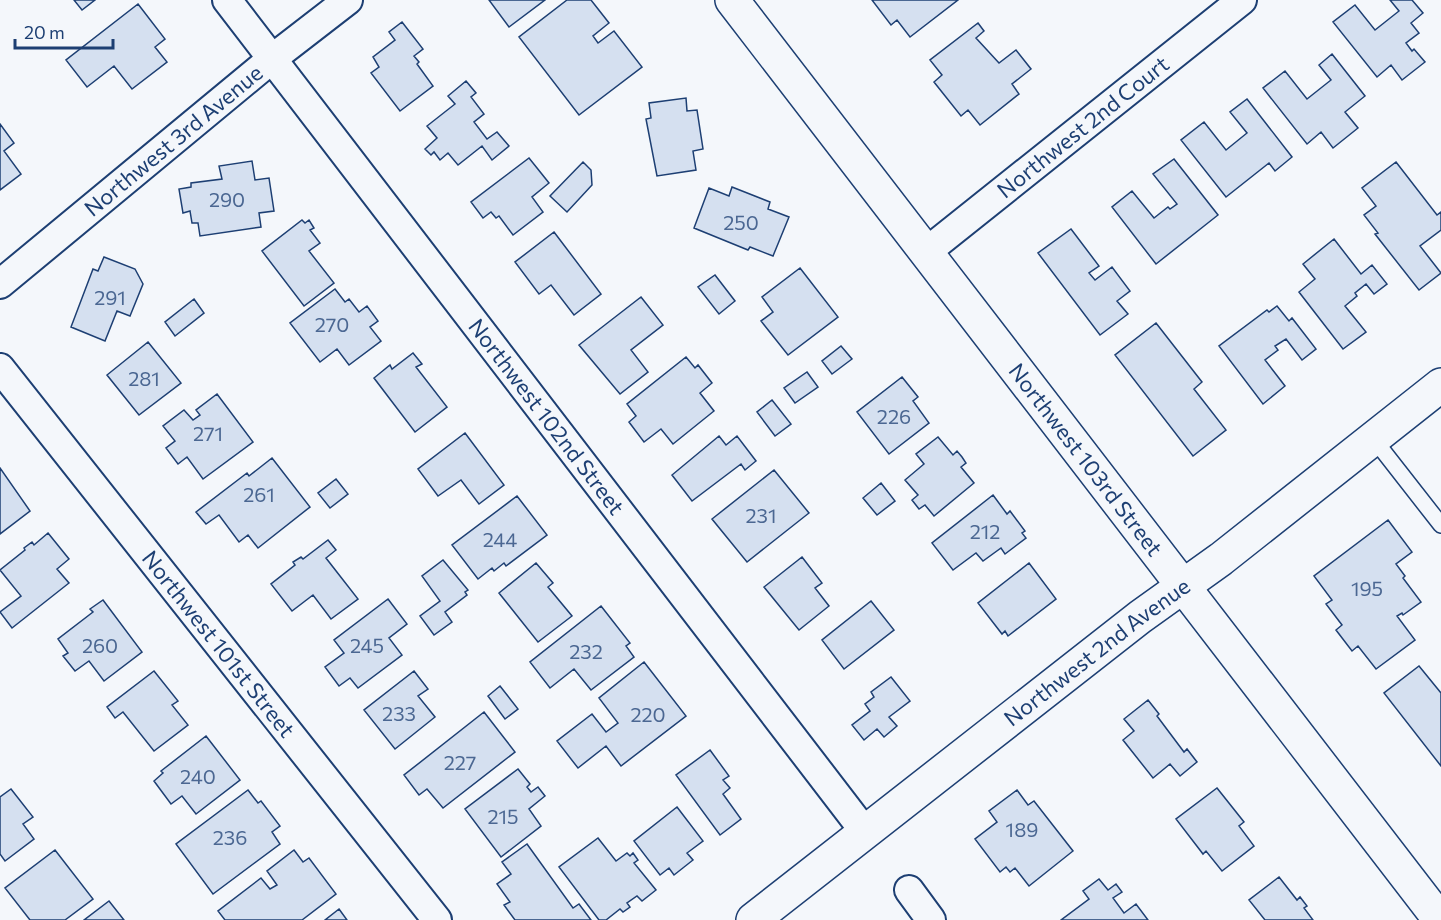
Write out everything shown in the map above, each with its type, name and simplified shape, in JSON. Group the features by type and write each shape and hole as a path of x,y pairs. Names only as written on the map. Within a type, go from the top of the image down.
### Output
{"main road":[{"name":"Northwest 103rd Street","path":"732,0 1440,920"},
{"name":"Northwest 2nd Avenue","path":"753,920 1140,617 1221,559 1441,385"}],"street":[{"name":"Northwest 102nd Street","path":"227,0 865,832"},
{"name":"Northwest 3rd Avenue","path":"0,284 273,58 348,0"},
{"name":"Northwest 2nd Court","path":"925,253 1242,0"},
{"name":"Northwest 101st Street","path":"0,368 437,920"},
{"path":"909,890 932,920"}],"lane":[{"path":"1373,438 1441,525"}],"building":[{"path":"74,0 95,0 82,10"},
{"path":"489,0 545,0 509,27"},
{"path":"567,0 591,0 609,23 593,36 598,43 614,31 642,67 579,115 519,37"},
{"path":"872,0 958,0 910,37 897,20 891,25"},
{"path":"1390,0 1412,0 1423,13 1411,23 1419,33 1406,43 1425,62 1402,80 1391,65 1377,77 1333,22 1355,5 1375,30 1399,11"},
{"path":"138,4 165,39 155,47 167,62 132,89 114,66 87,87 66,60"},
{"path":"402,22 423,49 414,56 433,86 400,111 371,73 379,67 373,57 395,40 389,32"},
{"path":"978,23 984,31 976,38 999,63 1016,50 1031,69 1012,84 1019,94 980,125 968,110 961,116 934,82 942,75 930,60"},
{"path":"1332,54 1365,96 1345,112 1358,128 1333,148 1321,132 1307,144 1263,88 1285,71 1307,99 1331,80 1319,65"},
{"path":"466,81 476,93 471,97 484,114 474,122 487,139 497,132 509,146 492,160 482,146 458,165 448,153 440,160 434,152 431,155 425,149 437,138 427,126 455,104 448,96"},
{"path":"686,98 687,111 697,110 703,149 693,151 696,170 657,176 646,119 651,118 649,103"},
{"path":"1247,99 1292,157 1275,171 1269,163 1226,197 1181,140 1204,122 1226,150 1247,133 1230,112"},
{"path":"0,124 14,143 4,151 21,174 0,190"},
{"path":"529,158 549,183 532,197 543,212 513,235 499,216 496,218 491,212 483,218 471,202"},
{"path":"1174,159 1218,215 1156,264 1112,207 1132,191 1154,218 1168,207 1170,209 1177,204 1153,174"},
{"path":"252,161 255,180 269,178 274,211 259,213 261,227 200,236 198,223 192,223 190,211 183,213 179,189 191,187 191,183 222,179 219,166"},
{"path":"583,162 591,170 592,185 567,212 550,196"},
{"path":"1396,162 1437,215 1441,212 1441,230 1420,246 1441,273 1419,290 1375,234 1378,233 1364,215 1376,206 1362,188"},
{"path":"732,187 770,202 768,209 789,217 773,256 750,247 748,250 694,228 709,188 729,196"},
{"path":"302,220 305,223 309,220 314,228 310,230 320,243 309,251 334,283 304,306 262,251"},
{"path":"1071,229 1099,266 1089,273 1095,280 1112,267 1130,291 1117,301 1128,314 1100,335 1038,253"},
{"path":"554,232 601,294 574,315 551,285 539,294 515,262"},
{"path":"1334,239 1361,274 1372,265 1387,284 1374,294 1366,284 1345,306 1366,332 1343,349 1299,292 1315,279 1303,264"},
{"path":"104,257 135,269 143,284 130,316 117,311 105,341 71,327 93,269 98,271"},
{"path":"800,268 838,317 788,355 761,321 773,312 762,297"},
{"path":"715,275 735,301 719,314 698,287"},
{"path":"335,289 345,302 349,299 359,312 367,306 378,321 370,327 381,341 349,365 337,349 320,362 290,323"},
{"path":"641,297 663,325 631,350 648,372 620,394 579,345"},
{"path":"194,299 204,313 175,336 165,322"},
{"path":"1277,306 1289,321 1292,318 1316,349 1302,360 1286,339 1275,346 1278,350 1265,360 1285,386 1263,404 1219,346 1267,310 1269,312"},
{"path":"1156,323 1202,382 1194,389 1226,430 1193,456 1115,355"},
{"path":"148,342 181,383 139,415 107,375"},
{"path":"841,346 852,359 832,374 822,361"},
{"path":"413,353 422,364 416,367 447,407 415,432 374,378 390,365 392,369"},
{"path":"686,357 695,368 698,365 712,383 700,393 714,411 673,444 661,429 644,442 629,422 636,416 627,404"},
{"path":"807,372 818,387 795,403 784,388"},
{"path":"902,377 918,397 913,401 929,423 889,454 857,412"},
{"path":"217,394 253,442 203,479 187,457 178,464 166,448 175,441 163,426 184,410 193,420 200,415 196,410"},
{"path":"772,400 791,424 775,436 757,412"},
{"path":"465,433 504,485 479,504 461,480 438,496 418,469"},
{"path":"719,436 726,445 737,436 756,461 745,470 741,464 692,501 672,475"},
{"path":"938,437 953,455 957,451 962,457 966,463 961,467 974,483 934,516 925,505 919,509 912,500 918,495 905,480 924,464 916,454"},
{"path":"272,458 310,507 258,548 248,535 239,542 219,515 206,524 196,512 247,473 249,476"},
{"path":"0,468 30,511 0,534"},
{"path":"774,470 809,513 747,562 712,519"},
{"path":"336,479 348,494 330,508 318,493"},
{"path":"881,483 895,501 877,515 863,498"},
{"path":"993,495 1007,514 1010,511 1025,531 1022,533 1026,538 1005,554 1001,548 983,561 976,553 953,570 932,543"},
{"path":"517,496 547,535 506,566 504,563 494,571 492,568 478,579 452,545"},
{"path":"1388,520 1412,552 1396,564 1405,576 1403,578 1421,602 1403,615 1402,613 1397,616 1415,640 1376,669 1358,646 1352,651 1336,630 1342,625 1326,604 1332,600 1314,576"},
{"path":"48,533 69,559 57,569 69,583 12,628 0,612 21,596 0,570 25,550 24,548 32,542 34,545"},
{"path":"328,540 336,550 326,558 358,599 331,619 313,595 292,611 271,584 295,565 293,562 301,557 303,559"},
{"path":"802,557 822,583 815,588 829,606 799,630 764,587"},
{"path":"443,560 468,590 465,592 467,595 445,612 452,622 434,635 420,616 440,601 422,576"},
{"path":"536,563 553,583 548,587 572,616 538,642 499,593"},
{"path":"1029,563 1056,599 1008,636 1005,631 1002,634 978,603"},
{"path":"388,599 407,624 389,638 402,655 358,688 350,678 339,686 325,667 344,653 334,640"},
{"path":"103,600 142,652 104,681 89,661 75,671 63,656 68,653 58,639 93,612 90,609"},
{"path":"871,601 894,630 844,669 822,640"},
{"path":"601,606 630,643 626,646 634,657 591,690 574,669 550,688 530,662"},
{"path":"644,662 686,716 621,766 606,746 578,768 557,741 592,714 606,732 618,723 599,698"},
{"path":"1419,666 1441,693 1441,766 1384,693"},
{"path":"154,671 178,701 172,705 188,725 154,751 123,712 115,718 107,707"},
{"path":"414,671 428,689 418,696 435,717 395,749 364,710"},
{"path":"891,677 910,701 889,717 897,726 884,737 877,729 864,740 852,725 870,711 865,704 874,697 871,692"},
{"path":"500,686 518,709 505,719 488,696"},
{"path":"1148,700 1184,752 1187,749 1197,762 1180,776 1170,764 1153,778 1123,740 1134,731 1124,719"},
{"path":"484,712 515,752 443,808 427,789 419,795 404,775"},
{"path":"206,736 240,780 196,814 182,796 171,804 154,781 163,773 161,771"},
{"path":"710,750 729,776 723,780 730,788 723,794 741,819 720,835 676,775"},
{"path":"518,769 530,784 527,787 531,792 538,787 545,796 529,809 541,826 501,857 465,809"},
{"path":"1217,788 1244,822 1239,826 1254,846 1222,871 1206,851 1203,854 1176,819"},
{"path":"11,789 33,817 23,824 34,839 5,861 0,854 0,797"},
{"path":"248,790 258,803 261,801 280,826 272,832 280,844 213,894 176,844"},
{"path":"1017,790 1028,805 1034,801 1073,851 1029,886 1015,868 1010,872 1006,867 1000,872 975,839 997,822 989,811"},
{"path":"677,807 703,841 687,853 693,860 674,875 669,868 660,875 634,841"},
{"path":"598,838 616,861 627,853 630,856 633,853 638,860 634,863 656,890 642,901 637,896 627,903 630,907 623,912 620,909 606,920 599,920 559,867"},
{"path":"527,844 573,908 579,904 591,920 515,920 504,905 510,902 497,884 511,874 502,862"},
{"path":"55,850 93,899 65,920 30,920 5,888"},
{"path":"294,850 303,862 309,858 336,894 302,920 225,920 218,911 261,878 270,889 277,885 267,871"},
{"path":"1279,877 1297,900 1300,897 1307,906 1304,908 1313,920 1265,920 1249,900"},
{"path":"1099,879 1108,890 1116,884 1122,892 1113,898 1124,913 1136,904 1148,920 1061,920 1089,899 1083,891"},
{"path":"109,901 124,920 84,920"},
{"path":"339,909 347,920 325,920"}]}
